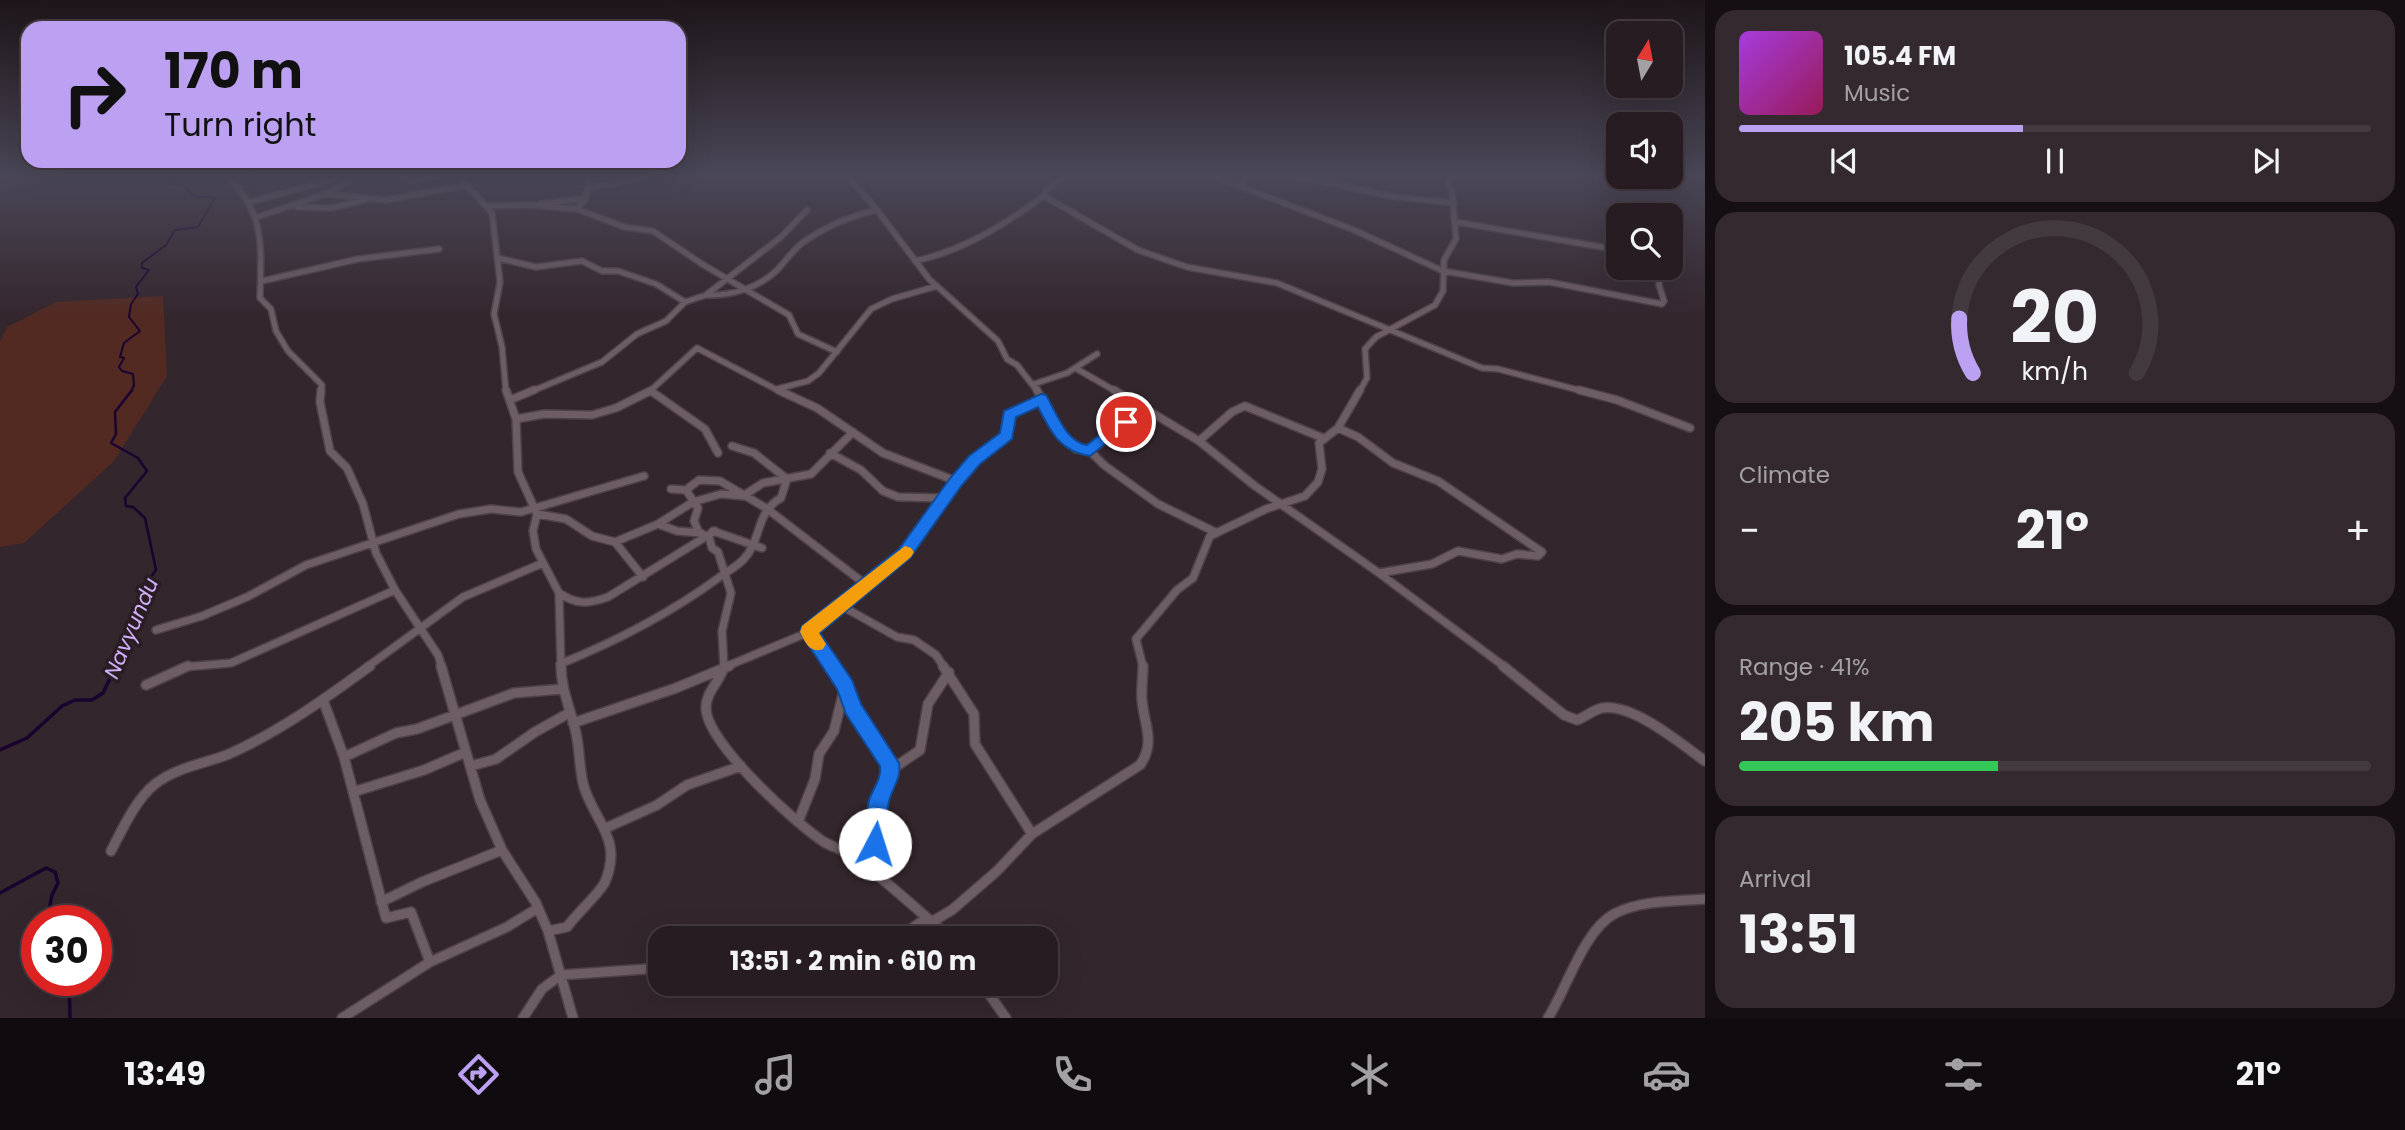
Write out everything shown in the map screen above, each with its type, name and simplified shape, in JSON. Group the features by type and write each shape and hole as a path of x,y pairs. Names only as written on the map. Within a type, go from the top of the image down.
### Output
{"street":[{"path":"258,223 261,234 260,298 271,309 271,325 286,348 322,385 320,402 330,451 347,468 363,504 376,553 395,590 438,655 457,713 480,800 502,850 538,908 548,931 573,1018"},
{"path":"493,223 500,282 494,314 502,347 504,385 516,419 518,472 535,512 533,531 536,549 559,593 559,664 563,689 584,787 606,828 610,847 610,868 604,885 566,927 548,931"},
{"path":"612,223 624,227 653,230 689,256 789,315 798,334 837,352"},
{"path":"510,400 602,362 637,334 666,320 685,302 706,295 781,237 795,223"},
{"path":"706,295 719,297 746,288 774,273 794,250 812,237 843,223"},
{"path":"886,223 937,286 998,341 1007,359 1017,365 1034,384 1057,429 1076,449 1090,451 1104,466 1158,504 1217,533"},
{"path":"915,261 943,254 1005,223"},
{"path":"1090,223 1138,250 1187,267 1277,283 1482,368 1498,369 1617,400 1690,428"},
{"path":"1335,223 1443,271 1513,283 1549,282 1662,304 1664,301 1659,280"},
{"path":"915,926 921,922 933,921 969,896 1032,834 1140,765 1147,755 1150,740 1142,700 1143,663 1136,639 1177,590 1193,578 1210,536 1266,509 1305,496 1318,482 1322,469 1319,443 1338,428 1367,378 1365,349 1376,337 1435,305 1440,299 1444,260 1456,239 1456,223"},
{"path":"1458,223 1606,248"},
{"path":"262,281 358,259 439,249"},
{"path":"498,258 536,267 582,261 602,271 618,271 656,284 685,302"},
{"path":"776,389 808,382 820,373 871,309 891,299 937,286"},
{"path":"516,419 544,414 592,415 616,408 651,391 697,348 817,408 883,453 956,481"},
{"path":"1034,384 1047,382 1077,369 1097,354"},
{"path":"1077,369 1199,442 1281,505 1379,573 1564,715 1577,720 1593,711 1608,708 1627,714 1670,736 1705,761"},
{"path":"651,391 705,429 719,453"},
{"path":"471,766 492,763 502,758 536,731 723,669 809,632 905,553 956,481 975,460 1007,435 1009,415 1041,399"},
{"path":"1199,442 1210,435 1237,407 1245,406 1323,438"},
{"path":"1090,451 1144,407"},
{"path":"1338,428 1358,437 1393,463 1438,481 1542,552 1538,556 1517,554 1502,559 1458,551 1432,564 1379,573"},
{"path":"615,542 658,524 693,502 721,494 743,496 763,483 811,474 853,432"},
{"path":"732,446 754,453 787,479"},
{"path":"830,453 861,470 883,491 898,497 943,498"},
{"path":"535,512 643,476"},
{"path":"559,664 630,634 688,601 741,562 752,550 761,514 781,498 787,479"},
{"path":"671,489 686,490 699,480 720,481 766,508 865,584"},
{"path":"686,490 698,508 694,521 701,534"},
{"path":"156,630 202,616 247,597 306,565 459,514 491,509 510,513 535,512 566,519 592,536 615,542 643,577"},
{"path":"658,524 709,537 712,548 718,552 731,593 722,631 723,669 709,692 706,708 712,730 741,766 798,822 825,842 851,855 938,926"},
{"path":"559,593 579,604 626,589 701,534 715,531 762,548"},
{"path":"111,851 126,823 152,786 172,772 228,754 256,740 357,677 420,627 480,588 527,572 543,563"},
{"path":"146,685 189,665 231,663 395,590"},
{"path":"840,605 897,637 914,640 936,655 974,714 975,744 1032,834"},
{"path":"809,632 845,686 852,708 891,770"},
{"path":"875,875 872,859 878,832 878,804 891,770 920,750 928,704 949,672"},
{"path":"798,822 815,779 819,754 827,748 832,738 845,686"},
{"path":"344,757 396,733 417,729 528,690 563,689"},
{"path":"323,700 344,757 386,918 411,912 430,962"},
{"path":"353,792 404,774 442,765 466,752"},
{"path":"606,828 657,805 687,785 741,766"},
{"path":"381,902 422,882 502,850"},
{"path":"1548,1018 1601,925 1614,914 1651,905 1705,899"},
{"path":"342,1018 430,962 507,927 538,908"},
{"path":"523,1018 542,989 561,975 648,969"},
{"path":"990,996 1006,1018"}],"shaded area":[{"path":"163,296 167,376 114,461 24,543 0,547 0,342 7,327 56,302"}],"waterway":[{"name":"Navyundu","path":"132,390 133,374 122,371 119,367 124,358 120,357 124,343 140,331 129,317 131,304 138,294 136,287 149,270 142,268 142,263 166,245 175,230 198,227 201,223"},
{"name":"Navyundu","path":"115,667 133,630 140,607 147,597 148,581 156,570 145,518 133,507 126,506 125,498 147,471 138,458 111,443 116,434 115,412 132,390"},
{"name":"Navyundu","path":"0,750 27,738 62,706 75,700 92,700 103,693 116,666"},
{"name":"Navyundu","path":"0,893 46,868 55,872 58,883 50,905"},
{"name":"Navyundu","path":"69,996 70,1018"}],"slow traffic":[{"path":"817,644 809,632 905,552"}],"route":[{"path":"875,844 878,804 891,774 889,763 852,708 845,686 809,632 905,553 956,481 975,460 1007,435 1009,415 1041,399 1057,429 1076,449 1090,451 1126,422"}]}
